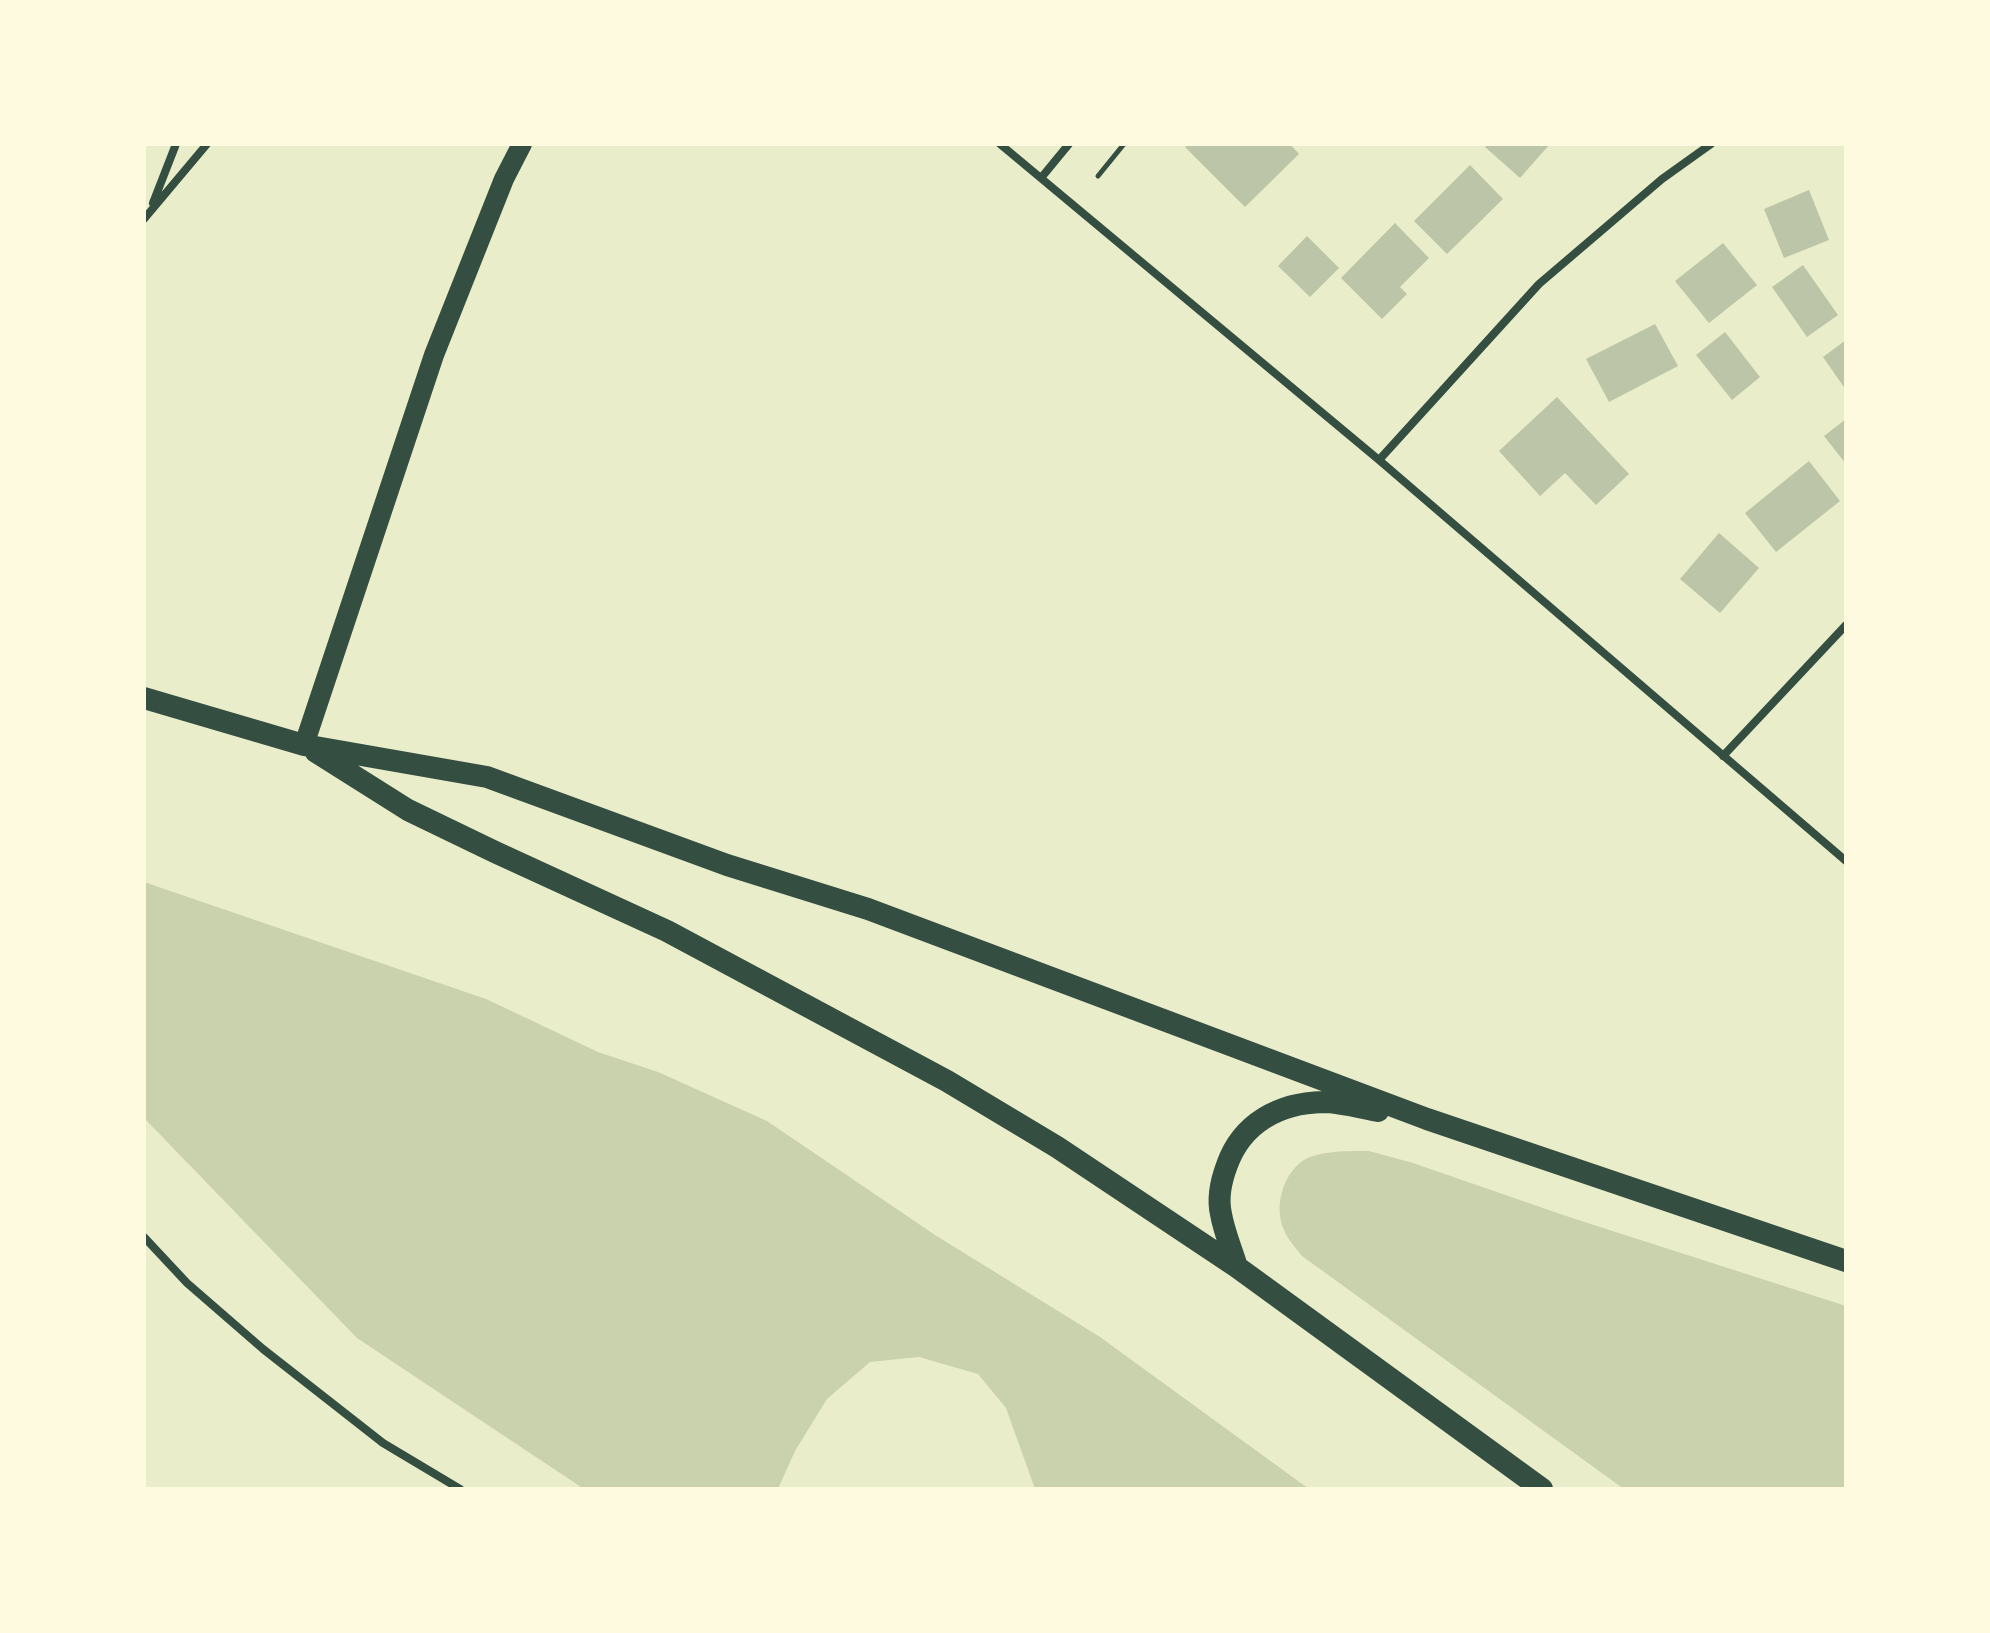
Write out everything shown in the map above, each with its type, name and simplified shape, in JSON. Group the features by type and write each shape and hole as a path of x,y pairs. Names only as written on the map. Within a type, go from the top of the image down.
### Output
{"highway":[{"path":"144,698 304,745 487,777 727,865 868,909 1427,1119 1846,1261"},
{"path":"304,745 408,810 667,931 947,1081 1057,1147 1237,1267 1542,1489"},
{"path":"1237,1267 1220,1212 1220,1182 1230,1155 1244,1133 1254,1125 1288,1107 1324,1102 1427,1119"}],"main road":[{"path":"304,745 434,355 504,179 522,144"}],"street":[{"path":"147,215 176,144"},
{"path":"147,215 207,144"},
{"path":"1000,144 1379,460 1846,861"},
{"path":"1041,178 1069,144"},
{"path":"1379,460 1539,284 1662,179 1711,144"},
{"path":"1723,756 1846,625"},
{"path":"144,1237 187,1283 263,1349 383,1443 460,1489"}],"path":[{"path":"1098,176 1124,144"}],"green space":[{"path":"144,882 486,999 598,1052 658,1072 767,1121 935,1235 1100,1337 1309,1489 1035,1489 1006,1408 978,1374 919,1357 870,1362 827,1399 795,1451 778,1489 584,1489 357,1338 144,1118"},
{"path":"1369,1151 1846,1306 1846,1489 1624,1489 1302,1256 1292,1244 1281,1221 1280,1203 1285,1184 1294,1168 1316,1155"}],"building":[{"path":"1189,144 1290,144 1299,154 1245,207 1185,147"},
{"path":"1487,144 1550,144 1520,178 1485,147"},
{"path":"1470,165 1503,199 1447,254 1414,221"},
{"path":"1809,190 1829,240 1784,258 1764,209"},
{"path":"1395,223 1429,258 1400,287 1407,294 1382,319 1341,278"},
{"path":"1307,236 1339,268 1310,297 1278,266"},
{"path":"1723,243 1757,285 1709,323 1675,281"},
{"path":"1803,265 1838,315 1807,337 1772,287"},
{"path":"1655,324 1678,366 1609,402 1586,359"},
{"path":"1725,332 1760,377 1732,400 1696,355"},
{"path":"1846,340 1846,390 1823,357"},
{"path":"1557,397 1629,474 1596,505 1565,473 1540,496 1499,451"},
{"path":"1846,419 1846,464 1824,436"},
{"path":"1809,461 1840,501 1776,552 1745,513"},
{"path":"1719,533 1759,568 1720,613 1680,579"}]}
